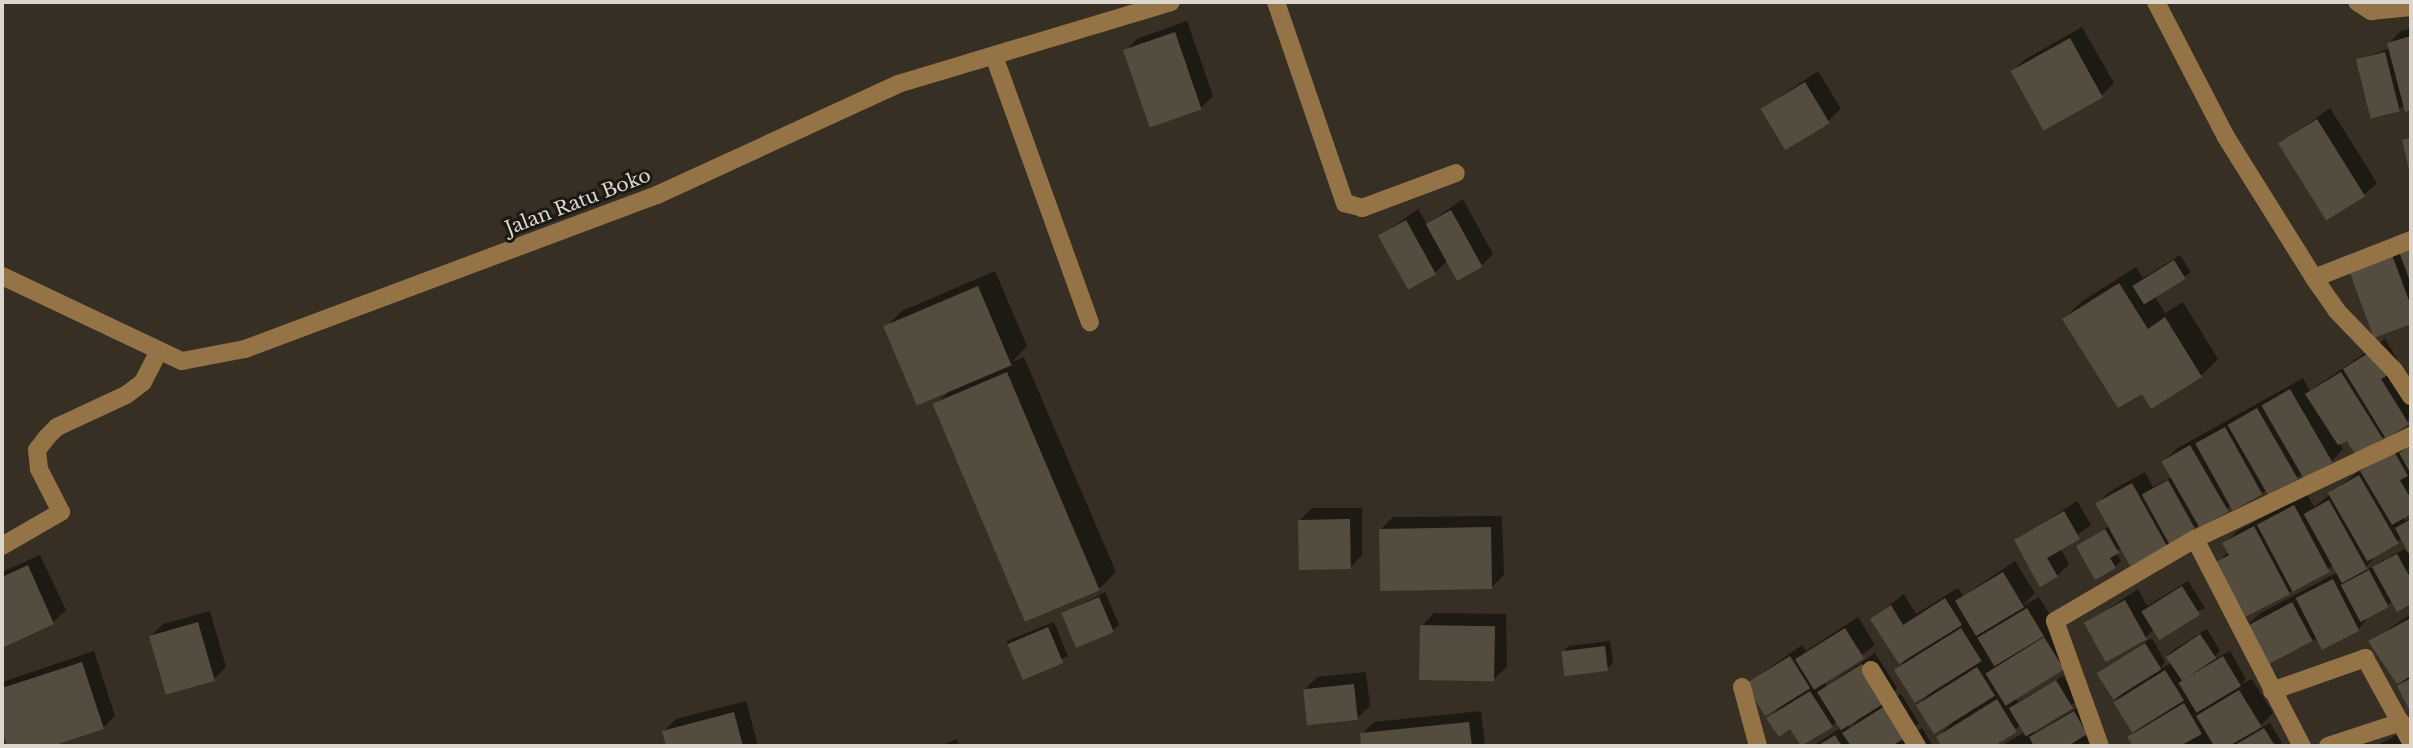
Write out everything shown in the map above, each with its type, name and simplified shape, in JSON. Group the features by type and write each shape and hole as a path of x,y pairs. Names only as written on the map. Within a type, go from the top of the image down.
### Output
{"street":[{"name":"Jalan Ratu Boko","path":"2,276 182,361 245,349 657,195 898,84 1171,2"},
{"path":"1276,2 1346,203 1362,208 1457,173"},
{"path":"2156,2 2226,137 2314,278 2336,310 2394,370 2411,396"},
{"path":"2357,2 2371,11 2411,7"},
{"path":"995,56 1090,322"},
{"path":"2314,278 2411,240"},
{"path":"2,546 61,512 39,469 37,450 57,427 126,395 143,382 159,351"},
{"path":"2100,746 2055,621 2195,539 2411,436"},
{"path":"2195,539 2302,746"},
{"path":"2272,691 2365,658 2411,742"},
{"path":"1871,670 1917,746"},
{"path":"1742,688 1758,746"},
{"path":"2328,746 2401,722"}],"building":[{"path":"1175,32 1202,110 1150,127 1123,50"},
{"path":"2411,36 2411,110 2405,112 2387,43"},
{"path":"2070,38 2103,97 2043,130 2011,71"},
{"path":"2385,52 2400,111 2371,118 2356,59"},
{"path":"1805,82 1830,123 1785,150 1760,109"},
{"path":"2317,119 2365,196 2326,221 2278,143"},
{"path":"2411,138 2411,174 2410,174 2402,140"},
{"path":"1451,210 1483,267 1457,281 1426,224"},
{"path":"1406,220 1436,274 1408,290 1378,236"},
{"path":"2411,244 2411,284 2398,249"},
{"path":"2391,252 2411,306 2411,324 2374,338 2348,268"},
{"path":"2174,260 2186,279 2144,305 2132,286"},
{"path":"2119,283 2148,329 2165,317 2202,377 2151,409 2142,394 2118,408 2062,319"},
{"path":"978,286 1012,365 917,405 883,326"},
{"path":"2373,350 2388,375 2381,379 2409,424 2386,439 2343,369"},
{"path":"1007,372 1100,590 1025,622 932,404"},
{"path":"2341,372 2383,439 2356,456 2347,441 2338,445 2305,394"},
{"path":"2290,389 2332,463 2304,479 2261,406"},
{"path":"2257,408 2298,479 2269,496 2228,425"},
{"path":"2225,427 2262,494 2233,511 2195,443"},
{"path":"2190,445 2228,512 2200,528 2161,462"},
{"path":"2411,445 2411,474 2399,453"},
{"path":"2394,451 2408,476 2400,480 2411,499 2411,514 2392,525 2360,471"},
{"path":"2359,475 2398,543 2367,561 2328,493"},
{"path":"2168,480 2197,532 2171,547 2142,495"},
{"path":"2132,483 2167,546 2130,566 2095,503"},
{"path":"2329,500 2367,569 2342,583 2304,514"},
{"path":"2294,505 2330,572 2293,592 2257,525"},
{"path":"2064,511 2080,539 2047,558 2058,577 2040,587 2014,540"},
{"path":"1350,519 1351,569 1299,570 1298,520"},
{"path":"2411,519 2411,551 2408,552 2395,528"},
{"path":"2254,526 2290,594 2243,618 2214,563 2229,555 2222,543"},
{"path":"1491,527 1492,589 1380,591 1379,529"},
{"path":"2105,529 2119,553 2110,558 2116,568 2095,580 2076,546"},
{"path":"2397,554 2411,579 2411,604 2397,612 2372,567"},
{"path":"28,565 54,624 2,648 2,577"},
{"path":"2369,570 2389,607 2360,622 2341,585"},
{"path":"2003,572 2024,607 1976,636 1955,601"},
{"path":"2333,579 2359,631 2322,650 2296,598"},
{"path":"2182,586 2200,615 2159,640 2141,611"},
{"path":"1099,597 1114,632 1076,648 1061,613"},
{"path":"1945,598 1962,625 1899,664 1870,619 1891,605 1903,625"},
{"path":"2125,600 2147,639 2106,662 2084,623"},
{"path":"2292,602 2313,641 2266,666 2245,627"},
{"path":"2027,608 2044,636 1994,666 1977,638"},
{"path":"2411,618 2411,676 2397,684 2368,641"},
{"path":"198,622 215,681 166,695 149,636"},
{"path":"1420,625 1495,626 1494,681 1419,680"},
{"path":"1048,627 1063,663 1023,680 1007,644"},
{"path":"1845,628 1864,659 1814,690 1795,659"},
{"path":"1961,628 1982,661 1915,703 1894,670"},
{"path":"2200,634 2216,658 2182,681 2166,657"},
{"path":"2044,637 2064,669 2006,706 1985,674"},
{"path":"2145,643 2161,669 2113,699 2097,673"},
{"path":"1605,646 1608,671 1564,676 1561,651"},
{"path":"1790,656 1810,688 1765,716 1745,684"},
{"path":"2223,656 2241,686 2196,713 2178,683"},
{"path":"82,662 104,729 52,746 7,746 2,730 2,688"},
{"path":"1862,664 1886,702 1841,730 1817,692"},
{"path":"1977,667 1995,696 1934,734 1916,705"},
{"path":"2165,670 2184,701 2132,733 2113,702"},
{"path":"2411,678 2411,713 2397,686"},
{"path":"2056,680 2073,708 2026,737 2009,708"},
{"path":"1354,684 1358,720 1307,725 1303,689"},
{"path":"2239,690 2262,727 2229,746 2214,746 2196,716"},
{"path":"1810,691 1833,727 1801,746 1790,729 1779,737 1766,718"},
{"path":"1997,699 2017,732 1994,746 1942,746 1936,737"},
{"path":"2184,703 2202,734 2180,746 2133,746 2127,737"},
{"path":"1888,704 1908,736 1892,746 1851,746 1842,733"},
{"path":"2074,711 2087,734 2068,746 2034,746 2029,737"},
{"path":"734,712 743,746 666,746 662,731"},
{"path":"1469,722 1472,746 1361,746 1360,733"},
{"path":"2264,728 2275,746 2233,746"},
{"path":"1835,735 1842,746 1817,746"}]}
